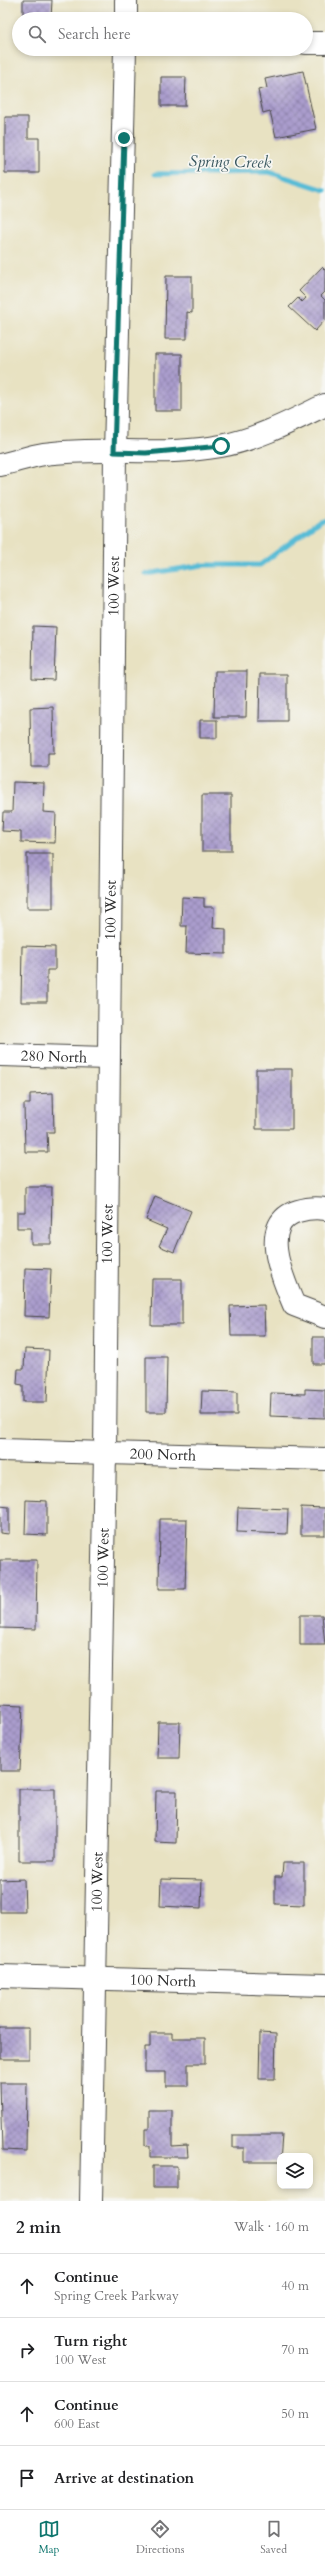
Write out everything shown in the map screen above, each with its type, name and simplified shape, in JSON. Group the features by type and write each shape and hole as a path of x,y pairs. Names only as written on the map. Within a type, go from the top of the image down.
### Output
{"street":[{"path":"126,0 126,12"},
{"path":"313,43 325,43"},
{"name":"100 West","path":"91,2201 105,1452 114,452 125,56"},
{"path":"0,465 44,454 114,452 146,453 221,446 277,429 325,405"},
{"name":"280 North","path":"0,1055 108,1058"},
{"path":"325,1209 313,1207 292,1213 278,1224 275,1242 281,1275 294,1304 325,1316"},
{"name":"200 North","path":"0,1450 325,1459"},
{"name":"100 North","path":"0,1976 325,1985"}],"building":[{"path":"23,0 52,0 51,12 23,12"},
{"path":"303,71 316,129 276,137 270,111 263,113 258,90 267,88 265,79"},
{"path":"161,77 186,77 185,106 161,106"},
{"path":"5,117 28,117 28,138 39,138 39,173 5,173"},
{"path":"322,267 325,270 325,292 321,296 325,300 325,320 315,331 289,307 298,298 302,302 306,298 299,291"},
{"path":"166,276 192,276 192,313 187,312 187,339 165,339"},
{"path":"155,354 182,354 182,411 155,411"},
{"path":"33,626 56,627 54,680 32,679"},
{"path":"215,671 247,671 246,717 214,717"},
{"path":"260,674 287,674 287,721 259,721"},
{"path":"53,707 54,753 48,753 48,767 31,767 30,708"},
{"path":"200,720 217,720 217,738 200,738"},
{"path":"13,782 44,783 43,812 56,813 55,843 21,842 21,832 2,831 3,812 12,812"},
{"path":"202,795 231,795 231,851 202,851"},
{"path":"27,854 53,854 53,908 27,908"},
{"path":"182,897 204,898 204,907 214,907 213,928 226,929 226,954 186,953 187,926 181,926"},
{"path":"22,946 55,947 55,970 47,970 47,1002 21,1002"},
{"path":"256,1069 292,1069 292,1129 256,1129"},
{"path":"53,1093 54,1132 47,1132 48,1152 25,1152 24,1104 30,1104 30,1094"},
{"path":"25,1187 52,1187 51,1244 31,1244 31,1228 17,1228 17,1212 25,1212"},
{"path":"155,1196 191,1211 174,1252 159,1246 167,1229 146,1220"},
{"path":"25,1268 51,1269 49,1317 24,1316"},
{"path":"152,1279 182,1279 182,1325 151,1325"},
{"path":"264,1305 265,1336 231,1336 230,1306"},
{"path":"313,1337 325,1337 325,1364 313,1364"},
{"path":"25,1349 49,1350 47,1402 23,1402 23,1385 17,1384 18,1369 24,1369"},
{"path":"146,1357 167,1357 166,1412 146,1412"},
{"path":"305,1389 325,1390 325,1418 270,1416 271,1393 305,1394"},
{"path":"202,1391 237,1392 237,1415 201,1415"},
{"path":"26,1500 47,1501 47,1535 25,1534"},
{"path":"0,1506 9,1507 9,1534 0,1533"},
{"path":"238,1507 288,1509 287,1534 237,1532"},
{"path":"301,1507 325,1508 325,1535 301,1535"},
{"path":"160,1519 187,1519 185,1589 159,1589"},
{"path":"0,1560 37,1560 36,1629 0,1628"},
{"path":"300,1615 322,1615 325,1645 300,1645"},
{"path":"0,1704 23,1705 20,1771 0,1771"},
{"path":"158,1722 180,1722 179,1758 157,1758"},
{"path":"19,1789 55,1789 55,1861 19,1861"},
{"path":"156,1791 177,1791 176,1843 155,1842"},
{"path":"283,1863 304,1863 304,1905 275,1904 275,1877 282,1877"},
{"path":"24,1879 25,1912 0,1912 0,1880"},
{"path":"161,1879 202,1880 201,1908 160,1906"},
{"path":"0,2028 29,2028 29,2059 0,2059"},
{"path":"150,2033 172,2033 172,2038 205,2038 205,2064 188,2064 188,2086 166,2086 166,2072 145,2072 145,2047 150,2047"},
{"path":"260,2033 276,2034 275,2079 259,2079"},
{"path":"0,2083 27,2083 26,2151 2,2150"},
{"path":"149,2110 172,2110 172,2146 187,2145 188,2157 150,2157 150,2146 145,2146 145,2129 149,2129"},
{"path":"233,2135 282,2135 281,2153 277,2153 277,2162 244,2162 244,2148 233,2148"},
{"path":"153,2166 177,2166 177,2188 153,2188"}],"waterway":[{"name":"Spring Creek","path":"155,174 269,172 325,190"},
{"path":"146,574 203,565 260,565 319,521 325,519"}],"route":[{"path":"124,138 114,452 146,453 221,446"}]}
